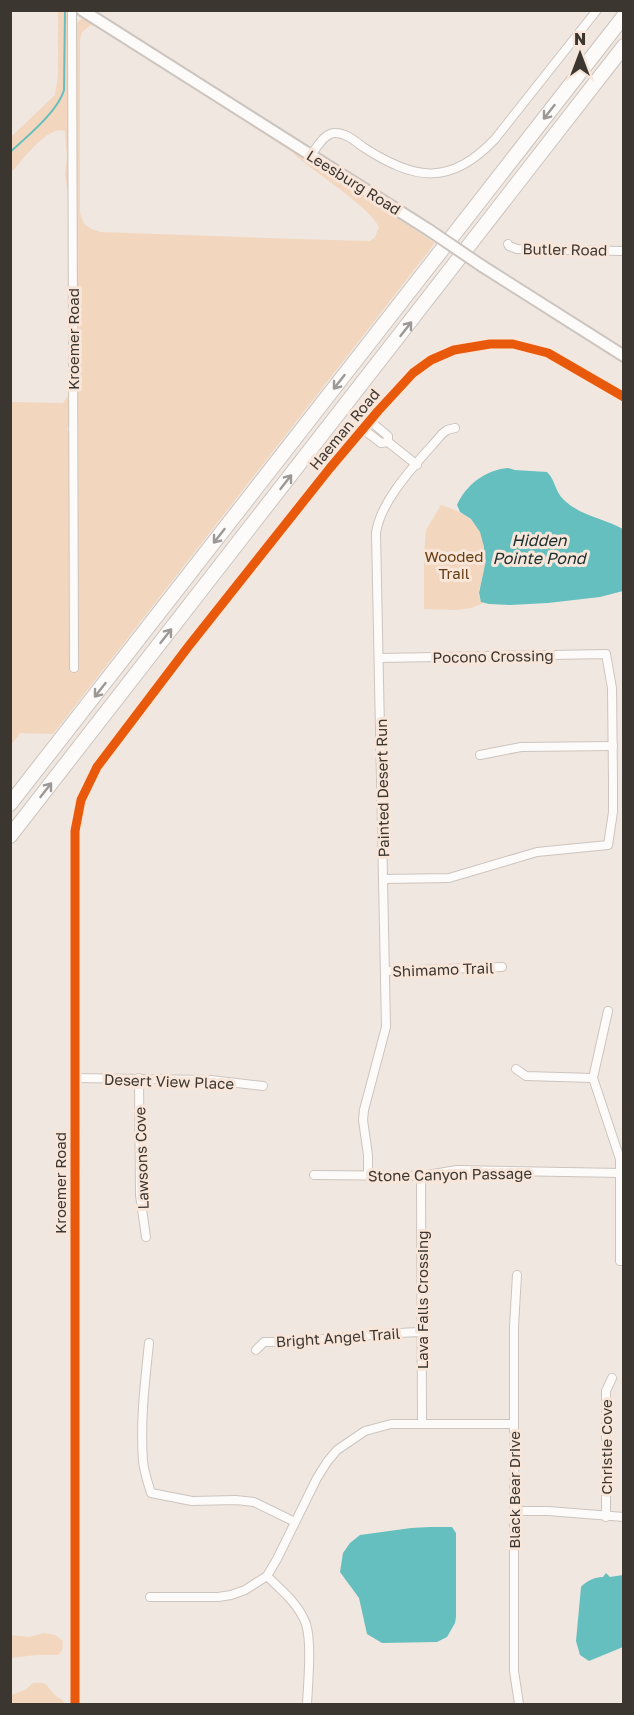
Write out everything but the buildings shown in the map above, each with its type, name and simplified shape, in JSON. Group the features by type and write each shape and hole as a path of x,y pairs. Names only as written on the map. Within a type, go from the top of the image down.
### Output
{"highway":[{"path":"10,804 624,16"},
{"path":"10,836 624,46"}],"main road":[{"name":"Leesburg Road","path":"82,10 624,356"}],"street":[{"name":"Kroemer Road","path":"72,10 74,668"},
{"path":"311,155 327,136 336,133 348,137 390,163 408,170 436,173 462,166 482,153 495,139 597,10"},
{"name":"Butler Road","path":"508,244 512,247 526,249 624,251"},
{"name":"Haeman Road","path":"158,687 363,429 413,373 431,360 454,350 490,344 513,344 548,353 624,397"},
{"path":"370,421 388,436 388,442"},
{"name":"Painted Desert Run","path":"368,1176 363,1110 386,1027 377,526 383,508 417,465 442,434 455,428"},
{"path":"363,429 381,443 388,442 417,465"},
{"name":"Pocono Crossing","path":"379,658 606,654 612,679 613,746"},
{"name":"Kroemer Road","path":"75,1704 75,855 77,818 83,795 97,767 158,687"},
{"path":"383,879 458,876 537,852 608,845 613,803 613,746 521,747 480,755"},
{"name":"Shimamo Trail","path":"385,971 502,967"},
{"path":"608,1011 593,1078 620,1159 622,1261"},
{"path":"516,1069 526,1076 593,1078"},
{"name":"Desert View Place","path":"75,1078 212,1080 263,1086"},
{"name":"Lawsons Cove","path":"139,1078 140,1195 146,1237"},
{"name":"Stone Canyon Passage","path":"314,1175 421,1176 457,1170 621,1173"},
{"name":"Lava Falls Crossing","path":"421,1176 422,1423"},
{"name":"Black Bear Drive","path":"517,1275 514,1326 514,1671 519,1704"},
{"name":"Bright Angel Trail","path":"256,1350 264,1342 302,1342 378,1333 422,1332"},
{"path":"149,1343 143,1386 143,1463 151,1493 192,1501 254,1502 295,1522"},
{"name":"Christie Cove","path":"606,1517 606,1390 612,1378"},
{"path":"150,1597 231,1595 245,1590 267,1576 278,1559 327,1462 344,1444 365,1431 378,1426 422,1423 514,1424"},
{"path":"514,1511 548,1511 624,1517"},
{"path":"267,1576 291,1600 306,1624 307,1704"}],"green space":[{"path":"58,11 68,11 70,35 69,200 65,174 67,158 65,131 51,133 43,138 11,173 11,137 55,95 58,76"},
{"path":"83,18 89,18 435,243 53,734 20,733 11,745 11,402 63,403 68,396 70,382 70,422 67,429 71,439 76,394 76,26","holes":["91,25 100,28 292,152 373,218 379,227 375,237 370,241 100,232 87,226 80,212 80,40 82,32"]},
{"name":"Wooded Trail","path":"441,505 468,517 481,534 486,560 478,595 483,603 472,608 424,609 426,530"},
{"path":"44,1633 55,1635 63,1641 62,1651 58,1655 11,1658 11,1635 29,1637"},
{"path":"33,1683 46,1685 65,1704 11,1704 11,1695 25,1690"}],"water":[{"name":"Hidden Pointe Pond","path":"508,468 547,472 561,497 570,505 623,529 623,591 600,597 548,603 510,605 481,602 479,593 486,560 483,557 484,547 480,532 471,519 460,512 457,505 477,480 484,475"},
{"path":"430,1527 452,1527 456,1533 455,1623 447,1637 437,1642 382,1643 367,1634 359,1598 340,1572 343,1553 360,1535"},
{"path":"606,1573 610,1577 623,1575 623,1647 589,1661 580,1655 576,1641 581,1587 591,1580 603,1577"}],"waterway":[{"path":"10,152 49,115 61,98 64,90 65,12"}],"cycle path":[{"path":"75,1704 75,831 81,800 97,767 188,647 330,468 413,373 431,360 454,350 490,344 513,344 548,353 624,397"}]}
